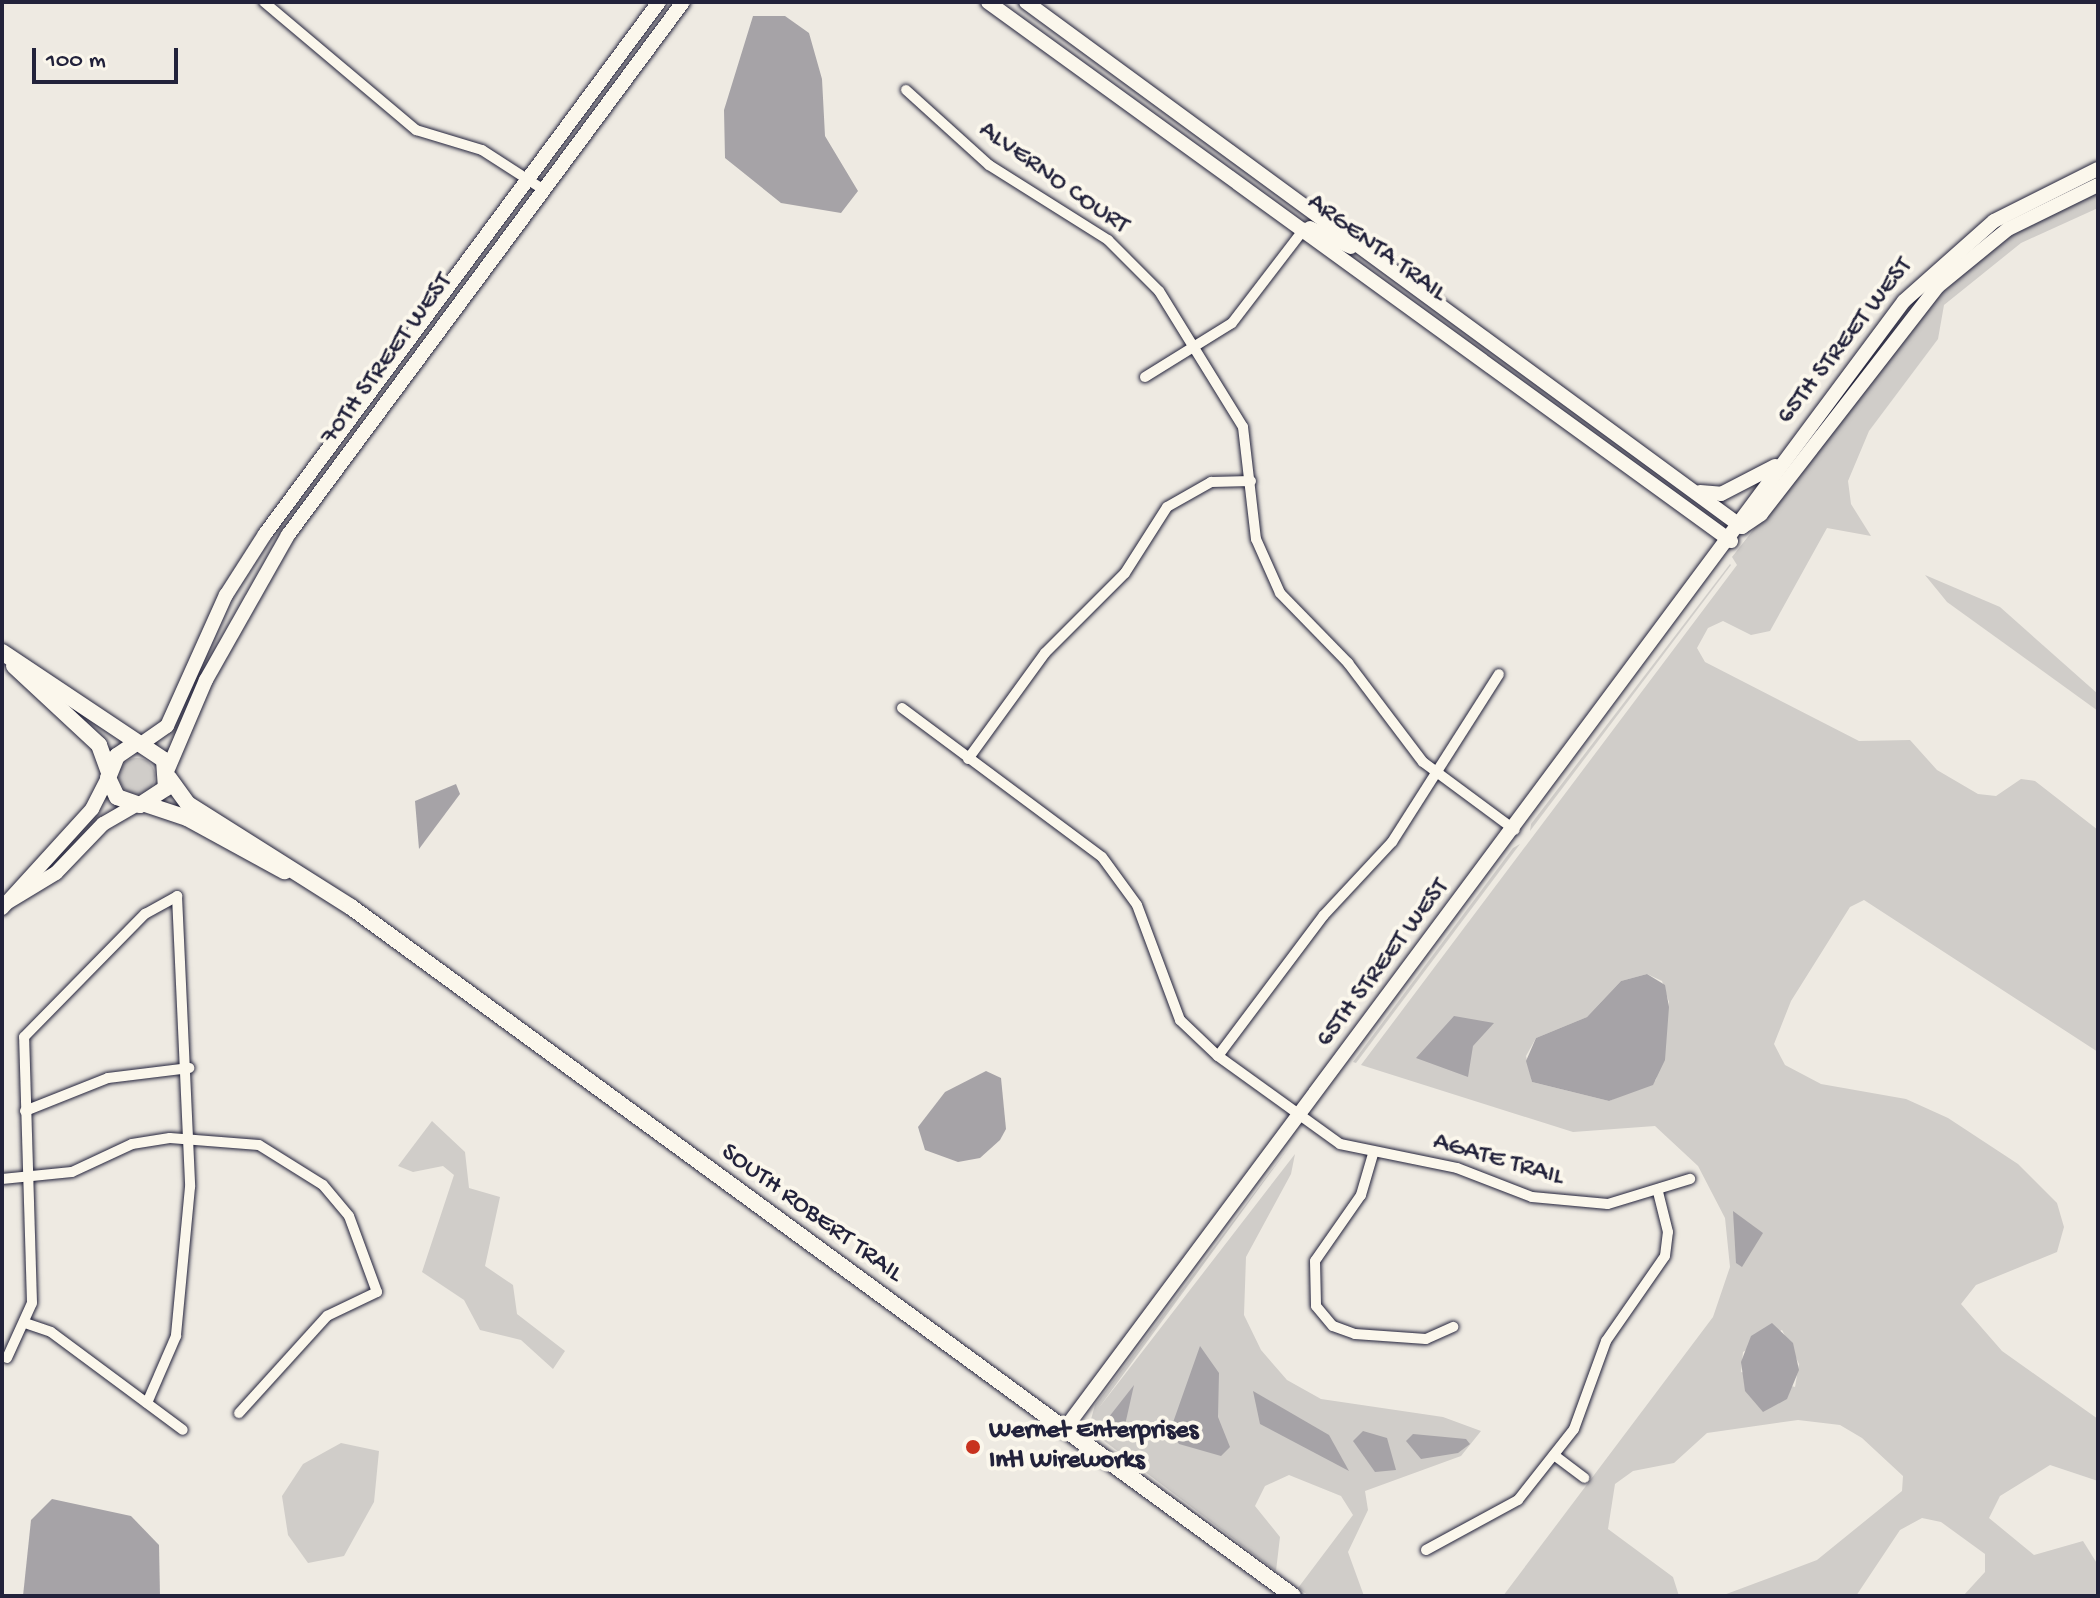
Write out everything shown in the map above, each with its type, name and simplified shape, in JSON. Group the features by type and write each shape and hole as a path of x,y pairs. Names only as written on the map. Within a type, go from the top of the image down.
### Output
{"main road":[{"name":"SOUTH ROBERT TRAIL","path":"2,653 138,744 169,774 188,804 298,873 1293,1596"},
{"path":"2,653 99,745 108,775 138,744"},
{"path":"140,805 169,774"},
{"name":"SOUTH ROBERT TRAIL","path":"108,775 117,797 298,873"}],"street":[{"path":"264,2 416,130 482,150 544,190"},
{"name":"70TH STREET WEST","path":"138,744 167,726 226,595 265,534 659,2"},
{"name":"70TH STREET WEST","path":"169,774 206,680 288,535 683,2"},
{"name":"ARGENTA TRAIL","path":"988,2 1305,228 1731,541"},
{"name":"ARGENTA TRAIL","path":"1026,2 1437,299 1742,527"},
{"name":"ALVERNO COURT","path":"906,90 976,156 1118,248 1168,303 1243,427 1260,556 1291,605 1437,775 1515,830"},
{"name":"65TH STREET WEST","path":"1064,1430 1742,527 1782,461 1940,263 2010,209 2098,169"},
{"name":"65TH STREET WEST","path":"1742,527 1761,514 1938,286 2008,229 2098,185"},
{"path":"1145,377 1196,348 1242,313 1305,228 1327,231 1437,299"},
{"path":"1693,488 1718,495 1782,461"},
{"path":"968,759 1045,653 1125,573 1167,507 1211,482 1251,481"},
{"path":"1218,1056 1437,775 1499,674"},
{"name":"AGATE TRAIL","path":"902,708 968,759 1076,832 1113,870 1147,927 1180,1020 1218,1056 1336,1142 1373,1154 1450,1166 1567,1203 1608,1204 1658,1192 1690,1179"},
{"path":"5,905 92,809 108,775"},
{"path":"5,905 56,873 103,824 140,805"},
{"path":"7,1358 28,1324 34,1180 25,1111 29,1024 145,914 177,896 191,1139 176,1336 147,1403"},
{"path":"25,1111 108,1078 189,1068"},
{"path":"2,1179 34,1180 72,1172 132,1144 191,1139 259,1145 304,1168 349,1216 377,1292 327,1316 239,1413"},
{"path":"1373,1154 1361,1195 1313,1266 1316,1306 1333,1326 1355,1334 1426,1339 1453,1327"},
{"path":"1426,1550 1512,1505 1581,1417 1606,1341 1665,1256 1668,1232 1658,1192"},
{"path":"28,1324 51,1332 183,1430"},
{"path":"1554,1455 1584,1478"}],"shaded area":[{"path":"753,16 785,16 809,33 822,79 825,136 858,191 841,213 781,203 725,158 724,110"},
{"path":"2098,192 2098,208 2021,243 1944,305 1938,339 1869,431 1848,481 1851,504 1871,536 1827,528 1770,631 1751,635 1723,621 1708,628 1697,648 1705,662 1859,741 1910,740 1937,770 1978,794 1996,796 2021,779 2035,781 2098,830 2098,1052 1864,900 1850,907 1791,1001 1774,1044 1785,1065 1821,1084 1906,1099 1948,1118 2018,1164 2057,1203 2064,1227 2057,1252 1976,1285 1961,1304 2002,1351 2098,1419 2098,1481 2050,1465 2000,1496 1989,1518 2034,1555 2083,1541 2098,1565 2098,1596 1963,1596 1985,1572 1985,1554 1941,1522 1922,1518 1900,1530 1856,1596 1721,1596 1817,1560 1902,1491 1903,1476 1862,1438 1840,1425 1798,1420 1707,1433 1674,1463 1633,1471 1615,1484 1608,1529 1673,1577 1679,1596 1503,1596 1713,1317 1730,1267 1725,1218 1698,1166 1655,1126 1573,1132 1361,1065 1737,565 1732,557 1933,301 2002,240","holes":["1647,974 1662,981 1669,1002 1656,1080 1609,1101 1532,1082 1526,1056 1536,1038 1587,1017 1621,981","1782,1330 1799,1364 1795,1387 1741,1372 1743,1352"]},
{"path":"1731,565 1530,831 1531,824"},
{"path":"1925,575 2000,607 2098,694 2098,711 1947,602"},
{"path":"137,758 150,763 155,776 150,789 137,794 124,789 119,776 124,763"},
{"path":"456,784 460,794 419,849 415,801"},
{"path":"1520,844 1356,1063 1353,1062 1513,848"},
{"path":"1647,974 1665,985 1669,1007 1665,1060 1653,1085 1609,1101 1532,1082 1526,1061 1536,1038 1587,1017 1621,981"},
{"path":"1454,1016 1494,1023 1473,1046 1468,1077 1416,1058"},
{"path":"986,1071 1001,1078 1006,1129 1000,1140 980,1158 958,1162 925,1150 918,1127 945,1092"},
{"path":"432,1121 465,1152 469,1188 500,1197 485,1266 513,1285 517,1314 565,1351 553,1369 521,1340 480,1330 464,1300 422,1272 454,1175 443,1166 413,1172 398,1166"},
{"path":"1292,1143 1098,1409 1295,1154 1291,1174 1246,1257 1244,1315 1261,1350 1287,1380 1321,1399 1443,1417 1481,1431 1461,1456 1365,1491 1368,1510 1348,1552 1364,1596 1309,1596 1298,1588 1353,1515 1341,1496 1289,1475 1265,1486 1255,1506 1280,1537 1276,1571 1099,1437 1090,1423 1095,1405"},
{"path":"1733,1211 1763,1233 1742,1267 1736,1263"},
{"path":"1772,1323 1793,1343 1799,1370 1787,1399 1763,1412 1745,1391 1741,1362 1751,1336"},
{"path":"1200,1346 1219,1373 1218,1417 1230,1447 1221,1456 1179,1444 1170,1431"},
{"path":"1134,1385 1123,1434 1116,1437 1105,1422"},
{"path":"1253,1391 1329,1435 1349,1471 1260,1424"},
{"path":"1363,1431 1387,1438 1396,1470 1375,1472 1353,1441"},
{"path":"1413,1434 1466,1439 1470,1444 1458,1453 1421,1459 1406,1441"},
{"path":"341,1443 379,1451 374,1502 344,1556 308,1563 288,1535 282,1496 303,1464"},
{"path":"52,1499 131,1516 159,1545 160,1596 23,1596 31,1520"}],"place":[{"name":"Wernet Enterprises Intl Wireworks","path":"973,1447"}]}
